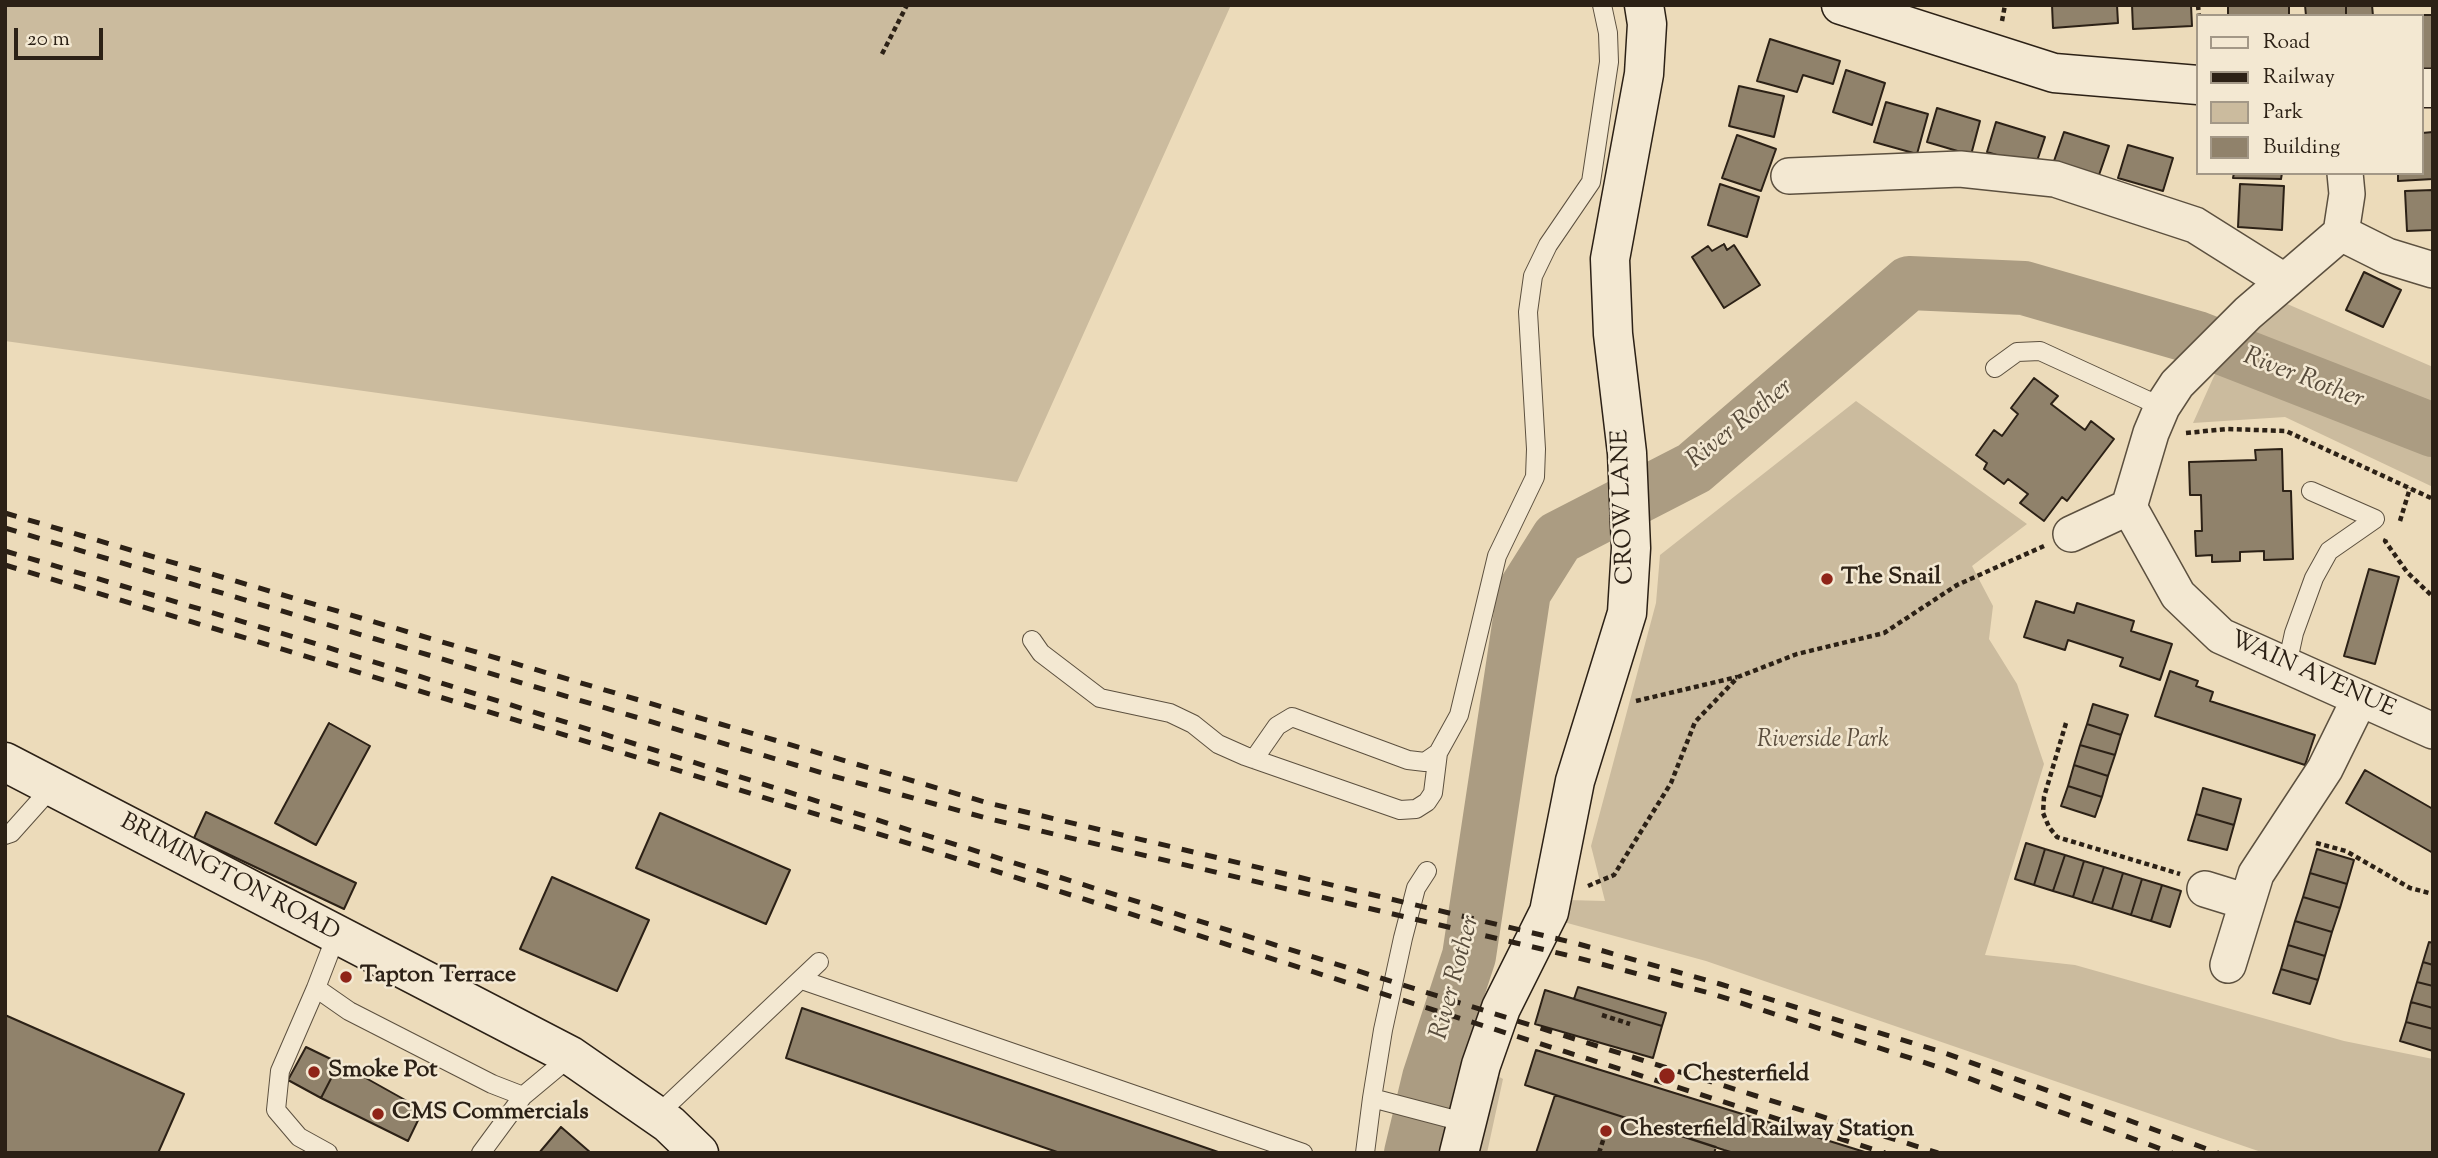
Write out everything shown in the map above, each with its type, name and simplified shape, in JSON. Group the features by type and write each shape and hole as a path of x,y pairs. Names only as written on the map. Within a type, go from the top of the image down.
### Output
{"street":[{"name":"CROW LANE","path":"1459,1132 1511,982 1544,925 1554,893 1576,781 1627,613 1632,548 1627,453 1613,334 1610,259 1644,74 1647,24 1644,5"},
{"path":"1841,5 2054,72 2196,85"},
{"path":"1789,176 1960,169 2055,179 2195,225 2284,281"},
{"path":"2071,534 2129,507 2163,408 2248,313 2341,233 2347,194 2346,175"},
{"path":"2341,233 2387,256 2433,270"},
{"name":"WAIN AVENUE","path":"2129,507 2178,595 2221,636 2433,731"},
{"path":"2228,965 2256,874 2325,769 2360,698"},
{"name":"BRIMINGTON ROAD","path":"5,762 570,1056 657,1115 699,1153"},
{"path":"2197,882 2247,902"}],"lane":[{"path":"1032,640 1041,653 1100,698 1170,713 1193,724 1218,744 1400,810 1416,809 1427,803 1433,793 1438,753 1459,715 1497,556 1535,477 1536,449 1528,312 1533,276 1548,245 1591,182 1609,62 1608,33 1602,5"},
{"path":"1994,368 2017,352 2040,351 2163,408"},
{"path":"2287,665 2298,622 2314,578 2329,551 2375,519 2311,491"},
{"path":"1254,759 1277,726 1292,717 1408,760 1424,762 1438,753"},
{"path":"5,835 11,833 53,786"},
{"path":"1365,1153 1377,1100 1382,1030 1416,888 1427,871"},
{"path":"328,1153 299,1137 276,1110 280,1071 337,936"},
{"path":"657,1115 819,962"},
{"path":"802,980 1303,1153"},
{"path":"316,988 349,1011 492,1084 523,1096"},
{"path":"481,1153 523,1096 570,1056"},
{"path":"1377,1100 1459,1132"}],"path":[{"path":"882,54 907,5"},
{"path":"2163,408 2227,429 2286,431 2433,499"},
{"path":"2398,525 2410,488"},
{"path":"2375,545 2385,541 2391,533"},
{"path":"1598,709 1738,677 1797,654 1884,633 1957,585 2071,534"},
{"path":"2385,541 2407,572 2433,597"},
{"path":"1554,893 1569,896 1614,875 1671,783 1695,723 1738,677"},
{"path":"2066,723 2044,797 2043,813 2049,827 2057,836 2197,882"},
{"path":"2282,833 2346,851 2410,888 2433,894"},
{"path":"1602,1015 1630,1024"},
{"path":"1600,1153 1608,1125"}],"green space":[{"path":"5,5 1231,5 1017,482 5,341"},
{"path":"2278,300 2433,367 2433,487 2285,417 2193,423 2219,365"},
{"name":"Riverside Park","path":"1856,401 2027,524 1972,566 1993,606 1989,639 2017,684 2044,764 1985,955 2075,965 2344,1041 2433,1059 2433,1153 2264,1153 1706,961 1560,921 1567,900 1605,901 1591,846 1656,603 1660,555"},
{"path":"1496,1075 1503,1079 1487,1153 1478,1153"}],"building":[{"path":"2052,5 2117,5 2118,23 2053,28"},
{"path":"2132,5 2191,5 2192,26 2133,29"},
{"path":"2228,5 2289,5 2289,14 2228,14"},
{"path":"2305,5 2346,5 2346,14 2306,14"},
{"path":"2346,5 2372,5 2373,14 2346,14"},
{"path":"2424,15 2433,15 2433,69 2424,70"},
{"path":"1770,39 1840,61 1833,84 1803,75 1797,92 1757,81"},
{"path":"1846,70 1885,83 1872,125 1833,112"},
{"path":"1739,86 1784,96 1774,137 1729,126"},
{"path":"1886,102 1928,114 1917,154 1874,142"},
{"path":"1937,108 1980,121 1971,155 1927,142"},
{"path":"1996,122 2045,137 2035,167 1987,152"},
{"path":"2064,132 2109,146 2099,175 2054,161"},
{"path":"2433,132 2433,179 2398,181 2398,175 2424,175 2424,133"},
{"path":"1737,135 1776,149 1761,191 1722,178"},
{"path":"2128,145 2173,158 2163,191 2118,178"},
{"path":"2234,175 2282,175 2281,179 2233,178"},
{"path":"1720,184 1759,197 1747,237 1708,225"},
{"path":"2240,184 2284,186 2282,230 2238,227"},
{"path":"2433,190 2433,230 2407,231 2405,191"},
{"path":"1724,244 1727,250 1734,245 1760,285 1724,308 1692,257 1708,246 1712,251"},
{"path":"2364,272 2401,290 2383,327 2346,310"},
{"path":"2034,378 2058,396 2051,404 2085,430 2091,421 2114,439 2067,501 2062,497 2044,521 2020,503 2028,494 2008,479 2004,484 1984,469 1987,463 1976,455 1994,430 2002,436 2018,414 2011,408"},
{"path":"2282,449 2283,491 2291,491 2293,559 2264,560 2264,551 2240,552 2240,561 2212,562 2212,555 2196,556 2195,531 2202,531 2201,495 2190,495 2189,462 2256,460 2255,450"},
{"path":"2369,569 2399,577 2375,664 2344,656"},
{"path":"2036,601 2074,613 2077,603 2134,621 2131,631 2172,644 2160,680 2120,666 2123,658 2068,640 2065,650 2024,637"},
{"path":"2170,671 2198,681 2196,686 2213,692 2210,701 2315,735 2305,765 2155,716"},
{"path":"2093,704 2128,715 2121,735 2087,724"},
{"path":"329,723 370,746 316,845 275,823"},
{"path":"2087,724 2121,735 2115,755 2080,745"},
{"path":"2080,745 2115,755 2108,776 2074,765"},
{"path":"2074,765 2108,776 2102,797 2068,786"},
{"path":"2365,770 2433,809 2433,853 2346,803"},
{"path":"2068,786 2102,797 2095,817 2061,806"},
{"path":"2203,788 2241,799 2234,825 2196,814"},
{"path":"206,812 356,883 344,909 194,838"},
{"path":"660,813 790,870 766,924 636,868"},
{"path":"2196,814 2234,825 2227,850 2188,840"},
{"path":"2026,843 2045,849 2034,885 2015,879"},
{"path":"2045,849 2065,855 2053,891 2034,885"},
{"path":"2317,849 2354,860 2347,884 2310,873"},
{"path":"2065,855 2084,861 2073,897 2053,891"},
{"path":"2084,861 2104,867 2092,903 2073,897"},
{"path":"2104,867 2123,873 2112,909 2092,903"},
{"path":"2123,873 2142,879 2131,915 2112,909"},
{"path":"2310,873 2347,884 2340,908 2303,897"},
{"path":"552,877 649,920 617,991 520,949"},
{"path":"2142,879 2162,885 2151,921 2131,915"},
{"path":"2162,885 2181,891 2170,927 2151,921"},
{"path":"2303,897 2340,908 2332,932 2295,921"},
{"path":"2295,921 2332,932 2325,956 2288,945"},
{"path":"2429,942 2433,943 2433,965 2423,962"},
{"path":"2288,945 2325,956 2318,980 2281,969"},
{"path":"2423,962 2433,965 2433,986 2417,982"},
{"path":"2281,969 2318,980 2310,1004 2273,993"},
{"path":"2417,982 2433,986 2433,1008 2411,1002"},
{"path":"1578,987 1666,1013 1662,1026 1574,999"},
{"path":"1545,990 1662,1026 1653,1058 1535,1024"},
{"path":"2411,1002 2433,1008 2433,1029 2406,1022"},
{"path":"802,1008 1221,1153 1060,1153 786,1058"},
{"path":"5,1015 184,1094 158,1153 5,1153"},
{"path":"2406,1022 2433,1029 2433,1051 2400,1041"},
{"name":"Smoke Pot","path":"306,1047 339,1063 321,1098 288,1080"},
{"path":"1536,1050 1868,1153 1734,1153 1724,1150 1525,1085"},
{"path":"339,1063 423,1110 408,1141 321,1098"},
{"name":"Chesterfield Railway Station","path":"1555,1095 1716,1147 1714,1153 1536,1153"},
{"path":"561,1127 591,1153 539,1153"}],"waterway":[{"name":"River Rother","path":"1411,1153 1429,1078 1469,956 1524,592 1558,538 1694,468 1909,283 2024,288 2197,338 2433,430"}],"railway":[{"path":"5,513 988,803 1575,943 1720,984 1945,1053 2218,1153"},
{"path":"5,528 829,775 986,818 1571,956 1713,994 1938,1067 2172,1153"},
{"path":"5,551 304,640 1938,1153"},
{"path":"5,565 601,746 1885,1153"}],"place":[{"name":"The Snail","path":"1827,579"},
{"name":"Tapton Terrace","path":"346,977"},
{"name":"Smoke Pot","path":"314,1072"},
{"name":"Chesterfield","path":"1667,1076"},
{"name":"CMS Commercials","path":"378,1114"},
{"name":"Chesterfield Railway Station","path":"1606,1131"}]}
